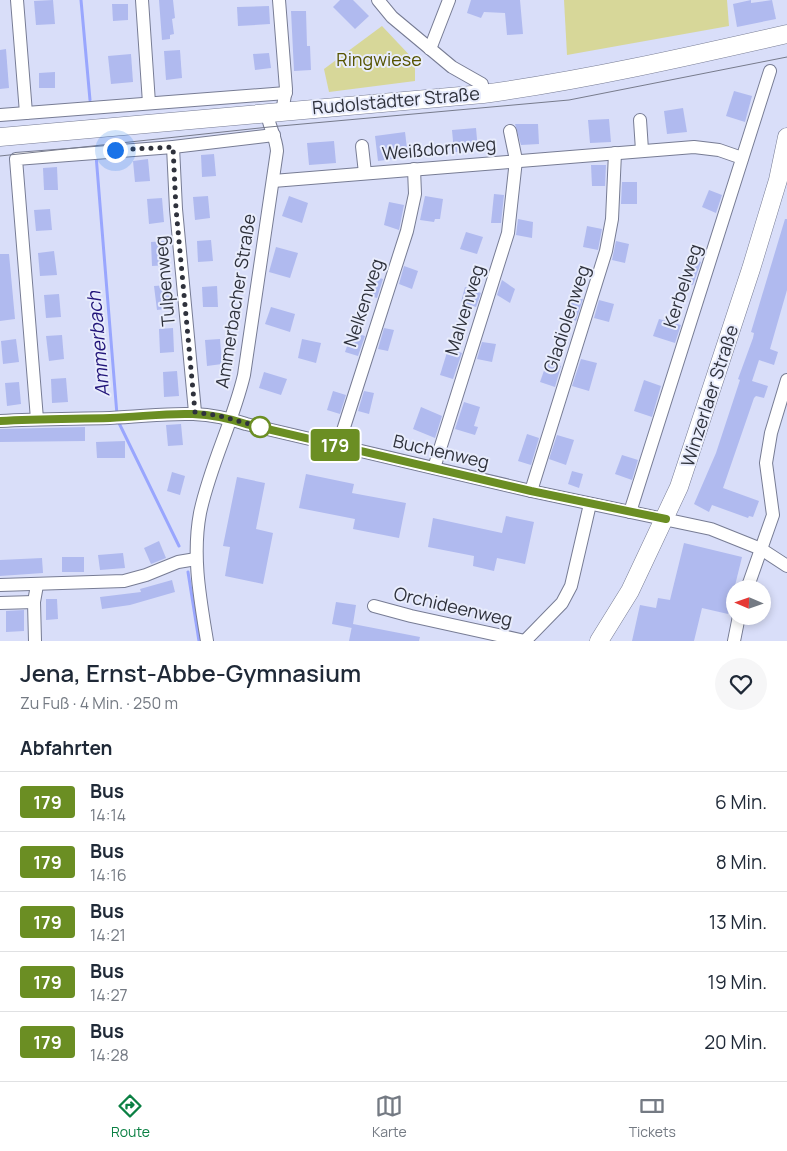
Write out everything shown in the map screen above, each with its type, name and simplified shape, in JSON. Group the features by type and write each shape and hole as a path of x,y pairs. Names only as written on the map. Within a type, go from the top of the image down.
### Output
{"main road":[{"name":"Rudolstädter Straße","path":"0,136 483,94 543,86 632,69 787,34"},
{"name":"Winzerlaer Straße","path":"599,641 630,591 666,519 690,458 778,180 787,137"}],"street":[{"path":"17,0 26,113"},
{"path":"142,0 149,103"},
{"path":"275,112 286,89 279,0"},
{"path":"378,0 392,17 430,50 452,67 482,84 483,94"},
{"path":"430,50 449,0"},
{"name":"Kerbelweg","path":"630,512 770,71"},
{"name":"Rudolstädter Straße","path":"0,115 149,103 286,89"},
{"name":"Ammerbacher Straße","path":"208,641 196,559 198,528 204,497 244,375 277,151 274,135 269,127 275,112"},
{"path":"640,120 642,150"},
{"name":"Weißdornweg","path":"510,131 516,160"},
{"path":"37,419 16,159 173,147 274,135"},
{"name":"Weißdornweg","path":"362,146 365,174"},
{"name":"Weißdornweg","path":"273,181 694,146 742,158"},
{"name":"Tulpenweg","path":"173,147 176,209 195,412"},
{"name":"Gladiolenweg","path":"531,491 606,251 612,219 615,153"},
{"name":"Malvenweg","path":"434,468 508,233 516,160"},
{"name":"Nelkenweg","path":"338,446 407,231 415,194 414,169"},
{"path":"750,580 773,515 766,473 767,452 787,380"},
{"name":"Buchenweg","path":"0,421 110,418 195,412 531,491 711,529 761,549 787,566"},
{"path":"525,641 562,603 571,586 590,504"},
{"path":"0,585 124,581 146,576 178,562 196,559"},
{"path":"35,641 34,602 37,585"},
{"path":"0,604 34,602"},
{"name":"Orchideenweg","path":"374,606 525,641"},
{"path":"734,641 737,625"}],"green space":[{"path":"564,0 727,0 729,26 567,55"},
{"name":"Ringwiese","path":"382,26 415,61 415,81 329,92 324,69"}],"building":[{"path":"53,0 55,24 36,25 34,1"},
{"path":"159,0 173,0 175,18 172,19 174,34 170,35 170,39 162,40"},
{"path":"340,0 353,0 369,16 355,29 333,7"},
{"path":"471,0 520,0 523,34 507,35 505,13 484,12 481,18 467,13"},
{"path":"751,0 751,3 772,0 776,19 737,27 733,4"},
{"path":"112,4 128,4 128,20 113,21"},
{"path":"269,6 270,24 238,26 237,7"},
{"path":"291,11 306,11 307,46 310,46 311,70 294,71"},
{"path":"6,49 9,88 0,89 0,50"},
{"path":"180,50 182,78 166,80 164,51"},
{"path":"269,53 271,68 255,70 253,54"},
{"path":"131,54 133,82 111,84 108,56"},
{"path":"55,72 55,88 39,88 39,73"},
{"path":"734,91 752,96 745,122 726,116"},
{"path":"683,108 687,132 667,134 664,111"},
{"path":"609,119 611,142 590,143 588,120"},
{"path":"515,124 538,124 539,144 521,145"},
{"path":"476,128 478,151 454,152 452,130"},
{"path":"405,132 408,157 378,161 375,136"},
{"path":"334,141 336,163 309,165 307,143"},
{"path":"214,154 216,176 202,177 201,155"},
{"path":"148,159 150,181 135,182 133,161"},
{"path":"591,165 606,165 605,186 592,186"},
{"path":"57,167 58,190 44,190 43,168"},
{"path":"622,182 637,182 637,204 621,204"},
{"path":"709,190 722,195 716,213 702,207"},
{"path":"494,194 504,195 501,223 491,223"},
{"path":"208,196 210,218 195,220 193,197"},
{"path":"289,196 308,203 302,223 282,216"},
{"path":"425,196 443,199 440,219 435,219 434,222 420,220"},
{"path":"162,198 164,222 149,224 147,199"},
{"path":"389,202 404,205 399,230 384,225"},
{"path":"50,209 52,230 36,231 34,210"},
{"path":"518,219 533,222 532,238 516,235"},
{"path":"785,219 787,219 787,290 770,349 778,352 774,365 759,360 752,381 768,386 764,398 756,396 754,398 723,488 759,501 753,517 749,516 748,518 712,505 709,512 694,504 716,453 740,380 738,379 753,338 754,333 751,332"},
{"path":"587,226 602,229 598,250 583,247"},
{"path":"466,232 483,237 477,254 460,249"},
{"path":"211,240 213,261 198,262 197,241"},
{"path":"166,241 168,265 152,266 151,242"},
{"path":"616,241 629,244 625,263 612,260"},
{"path":"276,247 298,253 290,278 269,272"},
{"path":"54,251 57,275 40,276 38,253"},
{"path":"0,254 9,254 15,319 0,321"},
{"path":"689,257 701,262 693,285 680,280"},
{"path":"404,266 418,271 412,289 399,284"},
{"path":"370,275 383,279 377,298 363,294"},
{"path":"502,280 515,289 510,303 497,295"},
{"path":"169,285 172,308 157,310 154,286"},
{"path":"217,286 218,307 203,307 202,287"},
{"path":"465,287 481,293 476,307 461,302"},
{"path":"59,294 61,317 46,318 44,295"},
{"path":"572,296 583,299 576,321 565,316"},
{"path":"599,300 614,304 609,322 594,318"},
{"path":"271,307 295,314 290,332 265,324"},
{"path":"659,319 681,325 675,343 653,336"},
{"path":"173,328 174,352 160,353 159,329"},
{"path":"384,328 394,330 388,351 378,349"},
{"path":"352,332 365,336 358,356 345,352"},
{"path":"62,335 64,359 49,361 46,336"},
{"path":"16,339 19,362 3,364 1,341"},
{"path":"220,339 222,364 207,366 205,340"},
{"path":"302,339 321,343 316,363 298,358"},
{"path":"482,342 496,344 492,362 477,359"},
{"path":"448,349 462,353 453,379 440,375"},
{"path":"581,359 597,363 589,391 572,386"},
{"path":"547,362 561,366 555,387 540,382"},
{"path":"177,371 179,396 164,397 163,372"},
{"path":"264,372 287,379 281,395 259,388"},
{"path":"66,378 68,402 52,403 51,379"},
{"path":"644,380 661,386 652,417 634,411"},
{"path":"19,382 21,404 7,406 5,383"},
{"path":"333,391 346,395 340,414 327,410"},
{"path":"364,391 374,393 369,414 358,411"},
{"path":"464,402 480,407 474,426 478,427 475,435 455,429"},
{"path":"421,407 442,416 435,438 413,429"},
{"path":"181,424 183,445 168,446 166,425"},
{"path":"85,427 85,441 0,442 0,429"},
{"path":"527,434 539,438 531,465 518,461"},
{"path":"557,435 574,440 566,465 549,459"},
{"path":"125,441 125,458 97,458 96,442"},
{"path":"622,455 638,460 632,480 615,474"},
{"path":"572,471 583,474 579,488 568,484"},
{"path":"172,472 185,476 180,495 167,491"},
{"path":"306,474 354,484 352,493 406,503 399,538 353,529 355,519 299,508"},
{"path":"237,477 265,483 256,529 273,533 263,584 225,576 230,547 223,546"},
{"path":"506,516 534,522 525,564 497,558 494,571 473,566 474,556 428,547 433,518 502,533"},
{"path":"159,541 166,558 151,564 144,548"},
{"path":"684,543 742,557 736,580 726,580 726,614 702,608 694,641 632,641 640,605 656,608 658,598 670,600"},
{"path":"123,553 125,568 100,570 98,555"},
{"path":"62,557 84,557 84,572 62,572"},
{"path":"42,558 43,573 0,576 0,560"},
{"path":"172,580 175,592 130,605 102,609 100,597 141,592 140,589"},
{"path":"46,599 57,599 58,619 46,620"},
{"path":"336,602 356,605 353,624 420,637 419,641 349,641 352,628 332,624"},
{"path":"24,610 24,631 6,632 6,611"}],"waterway":[{"name":"Ammerbach","path":"81,0 90,100"},
{"name":"Ammerbach","path":"96,155 117,415"},
{"name":"Ammerbach","path":"118,421 179,546"},
{"name":"Ammerbach","path":"188,572 199,641"}],"tram line":[{"path":"0,156 269,127 569,100 787,57"}],"bus line":[{"name":"179","path":"0,421 110,418 195,412 220,416 246,424 531,491 666,519"}],"route":[{"path":"115,150 173,147 176,209 195,412 220,416 260,427"}]}
